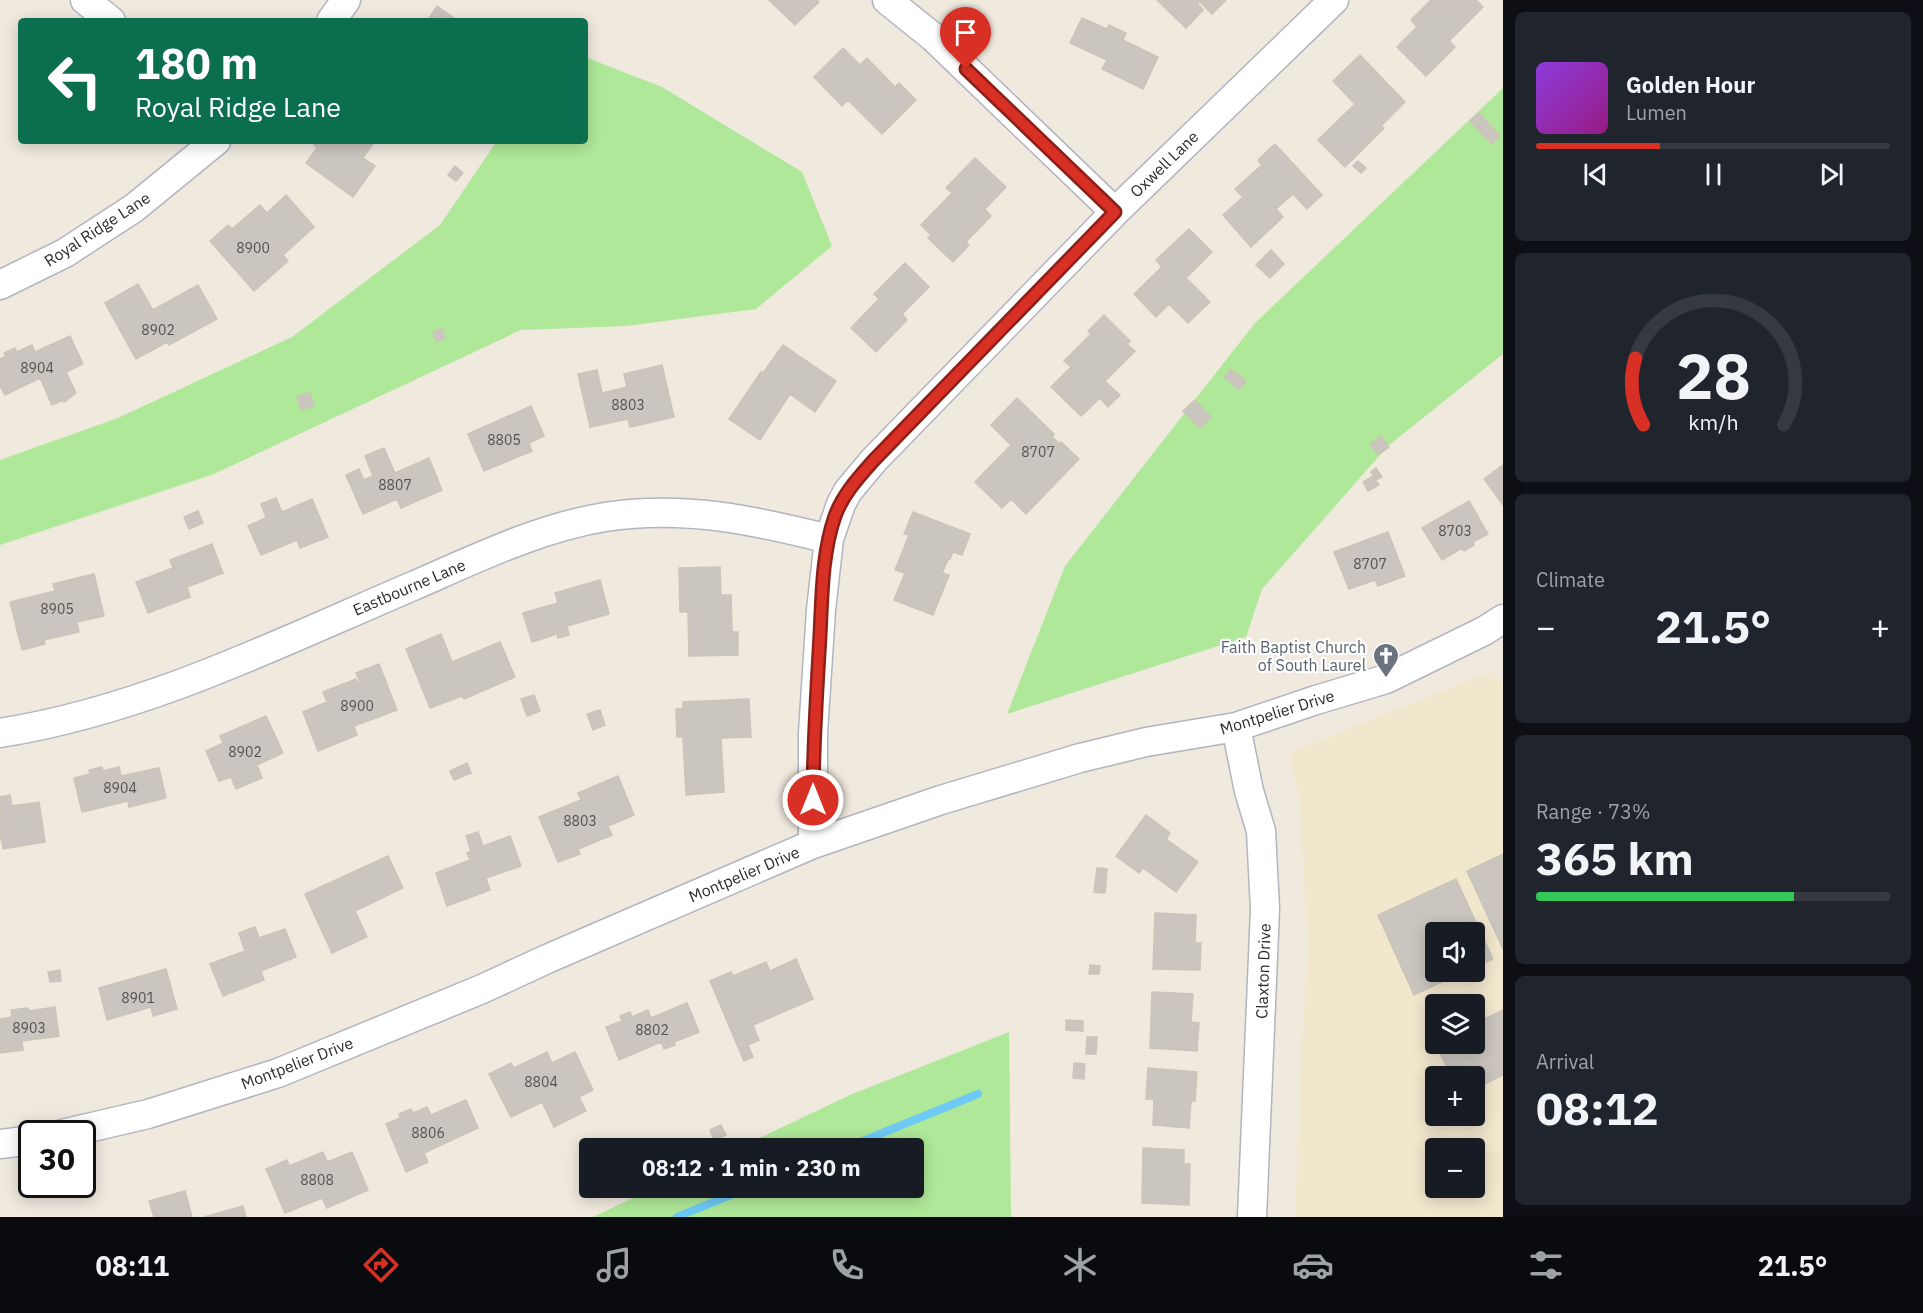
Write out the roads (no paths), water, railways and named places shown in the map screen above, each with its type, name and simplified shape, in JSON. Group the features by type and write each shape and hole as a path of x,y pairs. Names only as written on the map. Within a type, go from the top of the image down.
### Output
{"street":[{"path":"85,0 107,18"},
{"path":"333,18 346,0"},
{"path":"887,0 933,37 1115,212"},
{"name":"Oxwell Lane","path":"813,844 813,733 829,539 848,491 874,460 1115,212 1334,0"},
{"name":"Royal Ridge Lane","path":"0,285 65,253 134,208 212,144"},
{"name":"Eastbourne Lane","path":"0,733 76,716 145,697 196,679 477,558 525,539 576,523 640,513 704,514 757,521 829,539"},
{"name":"Montpelier Drive","path":"96,1126 148,1114 278,1073 482,989 813,844 1080,758 1146,742 1236,728 1386,679 1484,631 1503,619"},
{"name":"Claxton Drive","path":"1236,728 1249,792 1261,831 1264,871 1264,932 1252,1217"},
{"path":"0,1144 18,1142"}],"waterway":[{"path":"870,1138 978,1094"},
{"path":"677,1217 724,1198"}],"place":[{"name":"Faith Baptist Church of South Laurel","path":"1386,679"}]}
